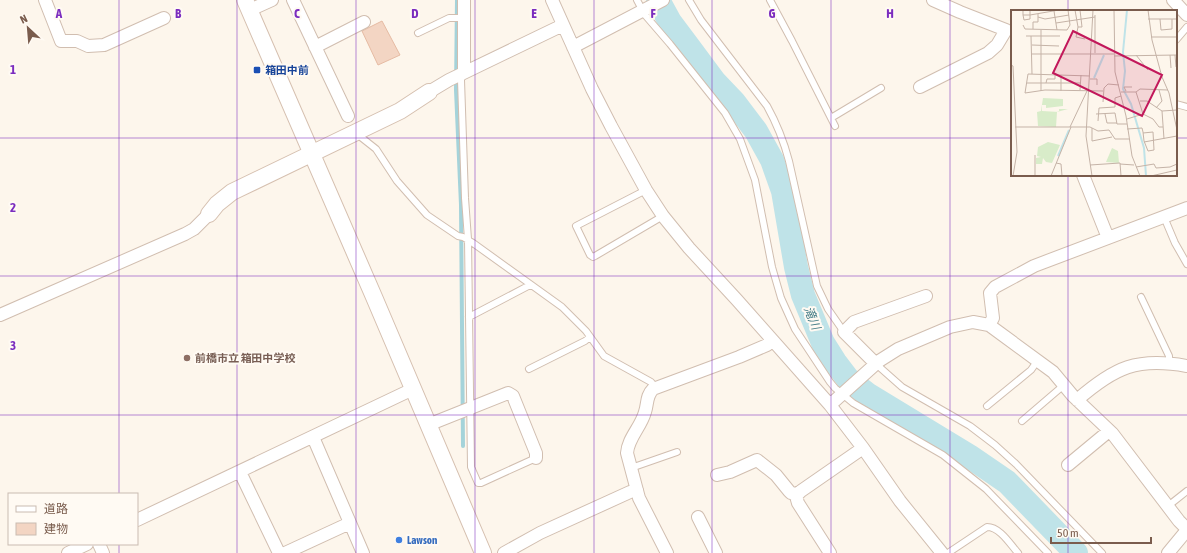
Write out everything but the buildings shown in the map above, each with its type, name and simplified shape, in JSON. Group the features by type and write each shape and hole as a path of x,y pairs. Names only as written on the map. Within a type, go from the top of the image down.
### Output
{"street":[{"path":"46,0 61,41 77,41 88,46 104,45 164,18"},
{"path":"272,0 247,5 483,553"},
{"path":"293,0 348,116"},
{"path":"464,0 459,18 464,72"},
{"path":"552,0 610,126 646,190 663,216 689,248 830,405 863,448 900,501 942,553"},
{"path":"573,48 642,7 663,0"},
{"path":"920,87 988,53 1009,31 933,0"},
{"path":"1174,0 1187,15"},
{"path":"315,47 364,22"},
{"path":"0,314 185,234 194,229 217,204 232,192 400,111 464,72 563,25"},
{"path":"1083,176 1108,238"},
{"path":"989,325 993,318 990,293 995,287 1034,266 1187,208"},
{"path":"874,366 844,332 854,322 926,296"},
{"path":"830,405 887,355 898,349 944,328 962,323 973,322 989,325 1053,372 1077,400 1109,431 1179,521 1187,529 1168,553"},
{"path":"668,553 639,498 627,453 628,446 643,418 648,396 653,389 739,357 763,346 772,340"},
{"path":"1077,400 1126,367 1148,363 1170,363 1187,366"},
{"path":"138,520 413,389"},
{"path":"428,425 504,394 510,394 536,453 536,458"},
{"path":"1068,465 1109,431"},
{"path":"313,437 363,553"},
{"path":"830,553 798,503 796,496 863,448"},
{"path":"717,475 730,472 757,460 776,475 791,493 798,494"},
{"path":"240,472 279,553"},
{"path":"504,553 540,533 637,490"},
{"path":"698,517 716,553"},
{"path":"285,553 350,523"},
{"path":"68,553 85,545"}],"lane":[{"path":"689,0 701,20 768,106 775,119 786,148 817,286 828,309 844,332"},
{"path":"770,0 835,126"},
{"path":"642,7 648,20 670,44 717,103 740,139 755,180 772,267 781,298 788,315 803,342 830,382 844,393 853,403 957,464 991,493 1048,553"},
{"path":"418,33 450,18 459,18"},
{"path":"1177,39 1187,27"},
{"path":"464,72 461,80 465,198 464,238 469,317 470,462 478,483 481,483 536,458"},
{"path":"831,118 881,88"},
{"path":"1177,104 1187,108"},
{"path":"355,132 376,149 397,181 427,215 464,238 562,307 590,337 604,356 651,382 656,388"},
{"path":"646,190 576,226 590,255 592,257 595,256 663,216"},
{"path":"1164,217 1175,243 1187,264"},
{"path":"469,317 530,285"},
{"path":"1141,297 1169,356 1170,363"},
{"path":"528,370 590,337"},
{"path":"988,406 1031,370 1038,360"},
{"path":"874,366 902,387 970,426 995,445 1016,464 1102,553"},
{"path":"1022,421 1064,385"},
{"path":"631,468 677,452"},
{"path":"1168,506 1187,491"},
{"path":"948,553 987,527 991,527 999,531 1018,553"}],"waterway":[{"path":"457,0 456,90 461,205 463,446"},
{"name":"滝川","path":"658,0 670,22 714,81 734,102 756,131 772,160 783,191 796,267 803,295 823,343 835,362 848,379 867,394 969,456 1007,482 1076,553"}],"place":[{"name":"箱田中前","path":"257,70"},
{"name":"前橋市立 箱田中学校","path":"187,358"},
{"name":"Lawson","path":"399,540"}]}
